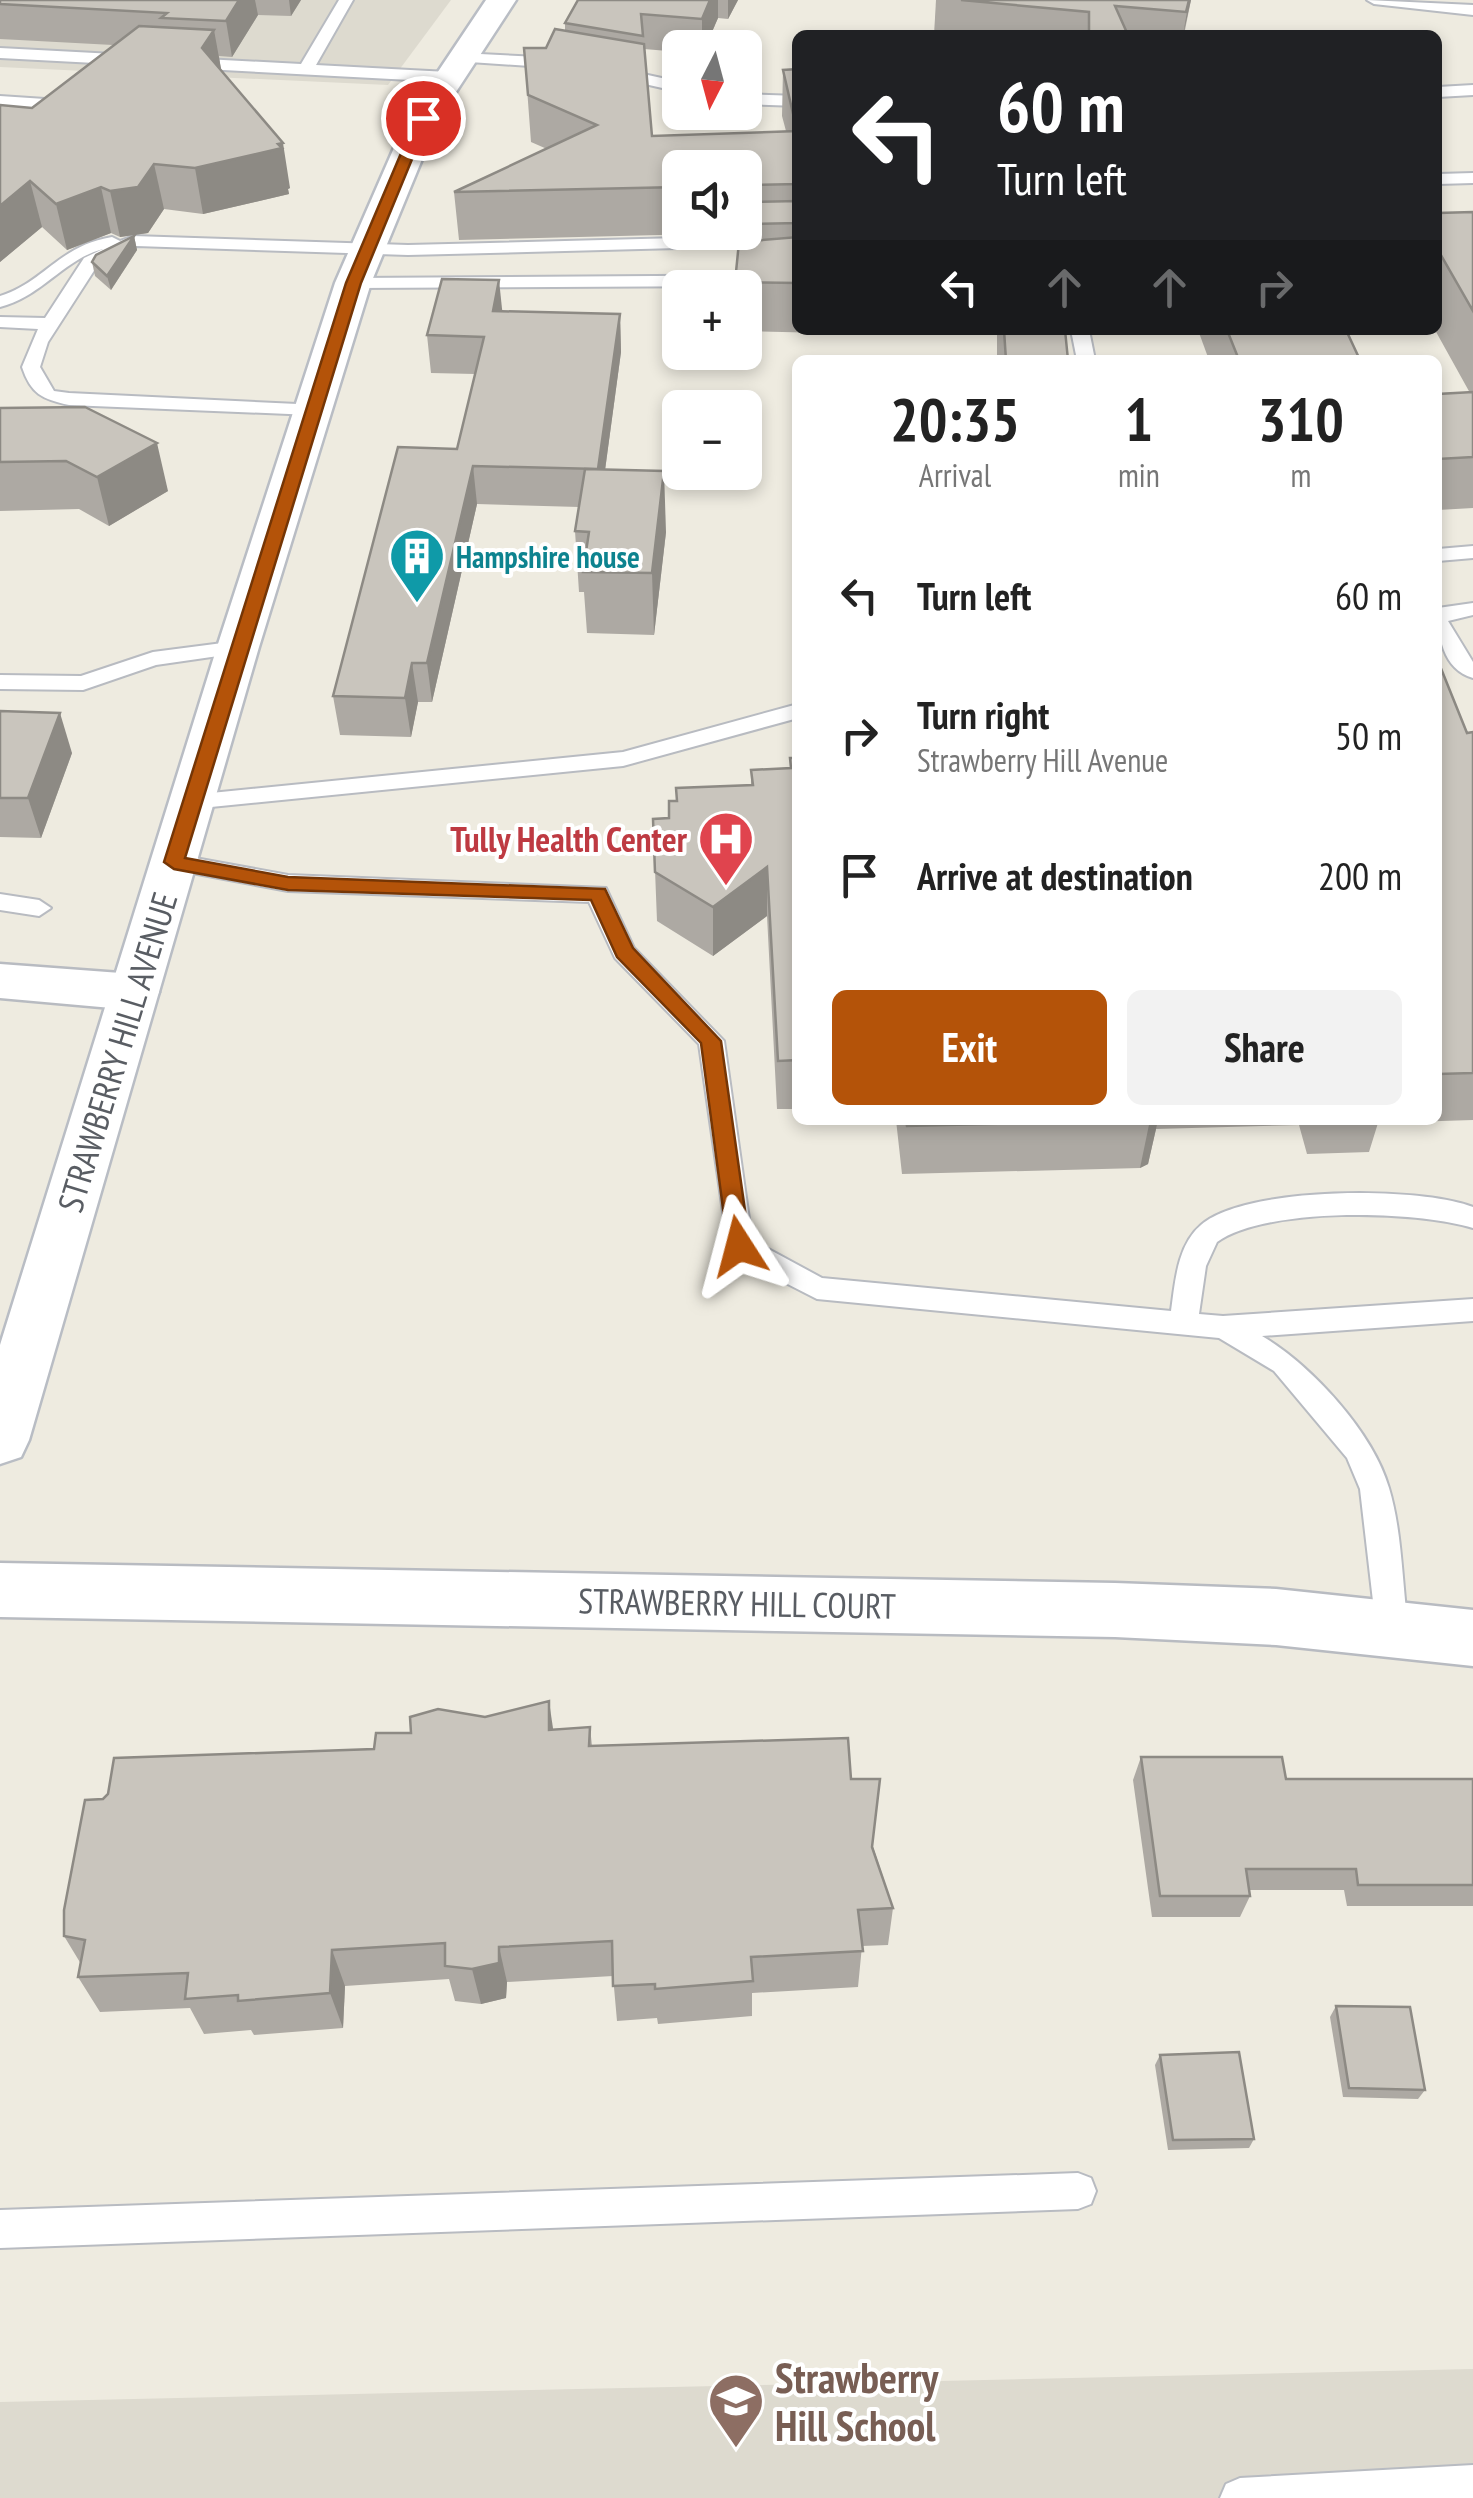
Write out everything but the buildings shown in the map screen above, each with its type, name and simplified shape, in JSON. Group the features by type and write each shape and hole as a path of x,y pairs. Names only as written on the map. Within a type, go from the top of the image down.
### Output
{"main road":[{"name":"STRAWBERRY HILL AVENUE","path":"0,1440 238,647 359,266 423,118 500,0"},
{"path":"0,981 134,992"},
{"name":"STRAWBERRY HILL COURT","path":"0,1590 1115,1610 1276,1616 1473,1638"}],"lane":[{"path":"1374,0 1473,10"},
{"path":"306,68 342,7"},
{"path":"0,53 153,61"},
{"path":"172,62 306,68 584,66 662,83"},
{"path":"1442,92 1473,90"},
{"path":"762,100 792,101"},
{"path":"0,101 45,104"},
{"path":"1442,179 1473,178"},
{"path":"359,266 543,246 792,240"},
{"path":"133,241 90,262 49,324 31,367 37,384 48,396 312,409"},
{"path":"0,302 23,298 39,287 74,250 133,241 359,266 620,285 792,280"},
{"path":"0,322 49,324"},
{"path":"1442,555 1473,552"},
{"path":"1442,616 1447,610 1473,610"},
{"path":"1442,627 1466,668 1473,671"},
{"path":"0,682 82,683 153,659 238,647"},
{"path":"192,802 622,759 792,713"},
{"path":"174,862 288,883 598,894 624,952 711,1041 739,1246 817,1288 928,1302 1223,1327 1473,1310"},
{"path":"0,902 39,908"},
{"path":"1184,1324 1194,1258 1208,1231 1260,1209 1448,1208 1473,1218"},
{"path":"1223,1327 1284,1363 1359,1450 1375,1489 1392,1627"},
{"path":"0,2229 1078,2191"},
{"path":"1240,2498 1473,2485"}],"shaded area":[{"path":"0,0 451,0 388,85 0,67"},
{"name":"Strawberry Hill School","path":"1473,2369 1473,2498 0,2498 0,2402"}],"place":[{"name":"Hampshire house","path":"417,605"},
{"name":"Tully Health Center","path":"726,888"},
{"name":"Strawberry Hill School","path":"736,2450"}],"route":[{"path":"423,118 353,283 174,862 288,883 598,894 624,952 711,1041 739,1246"}]}
